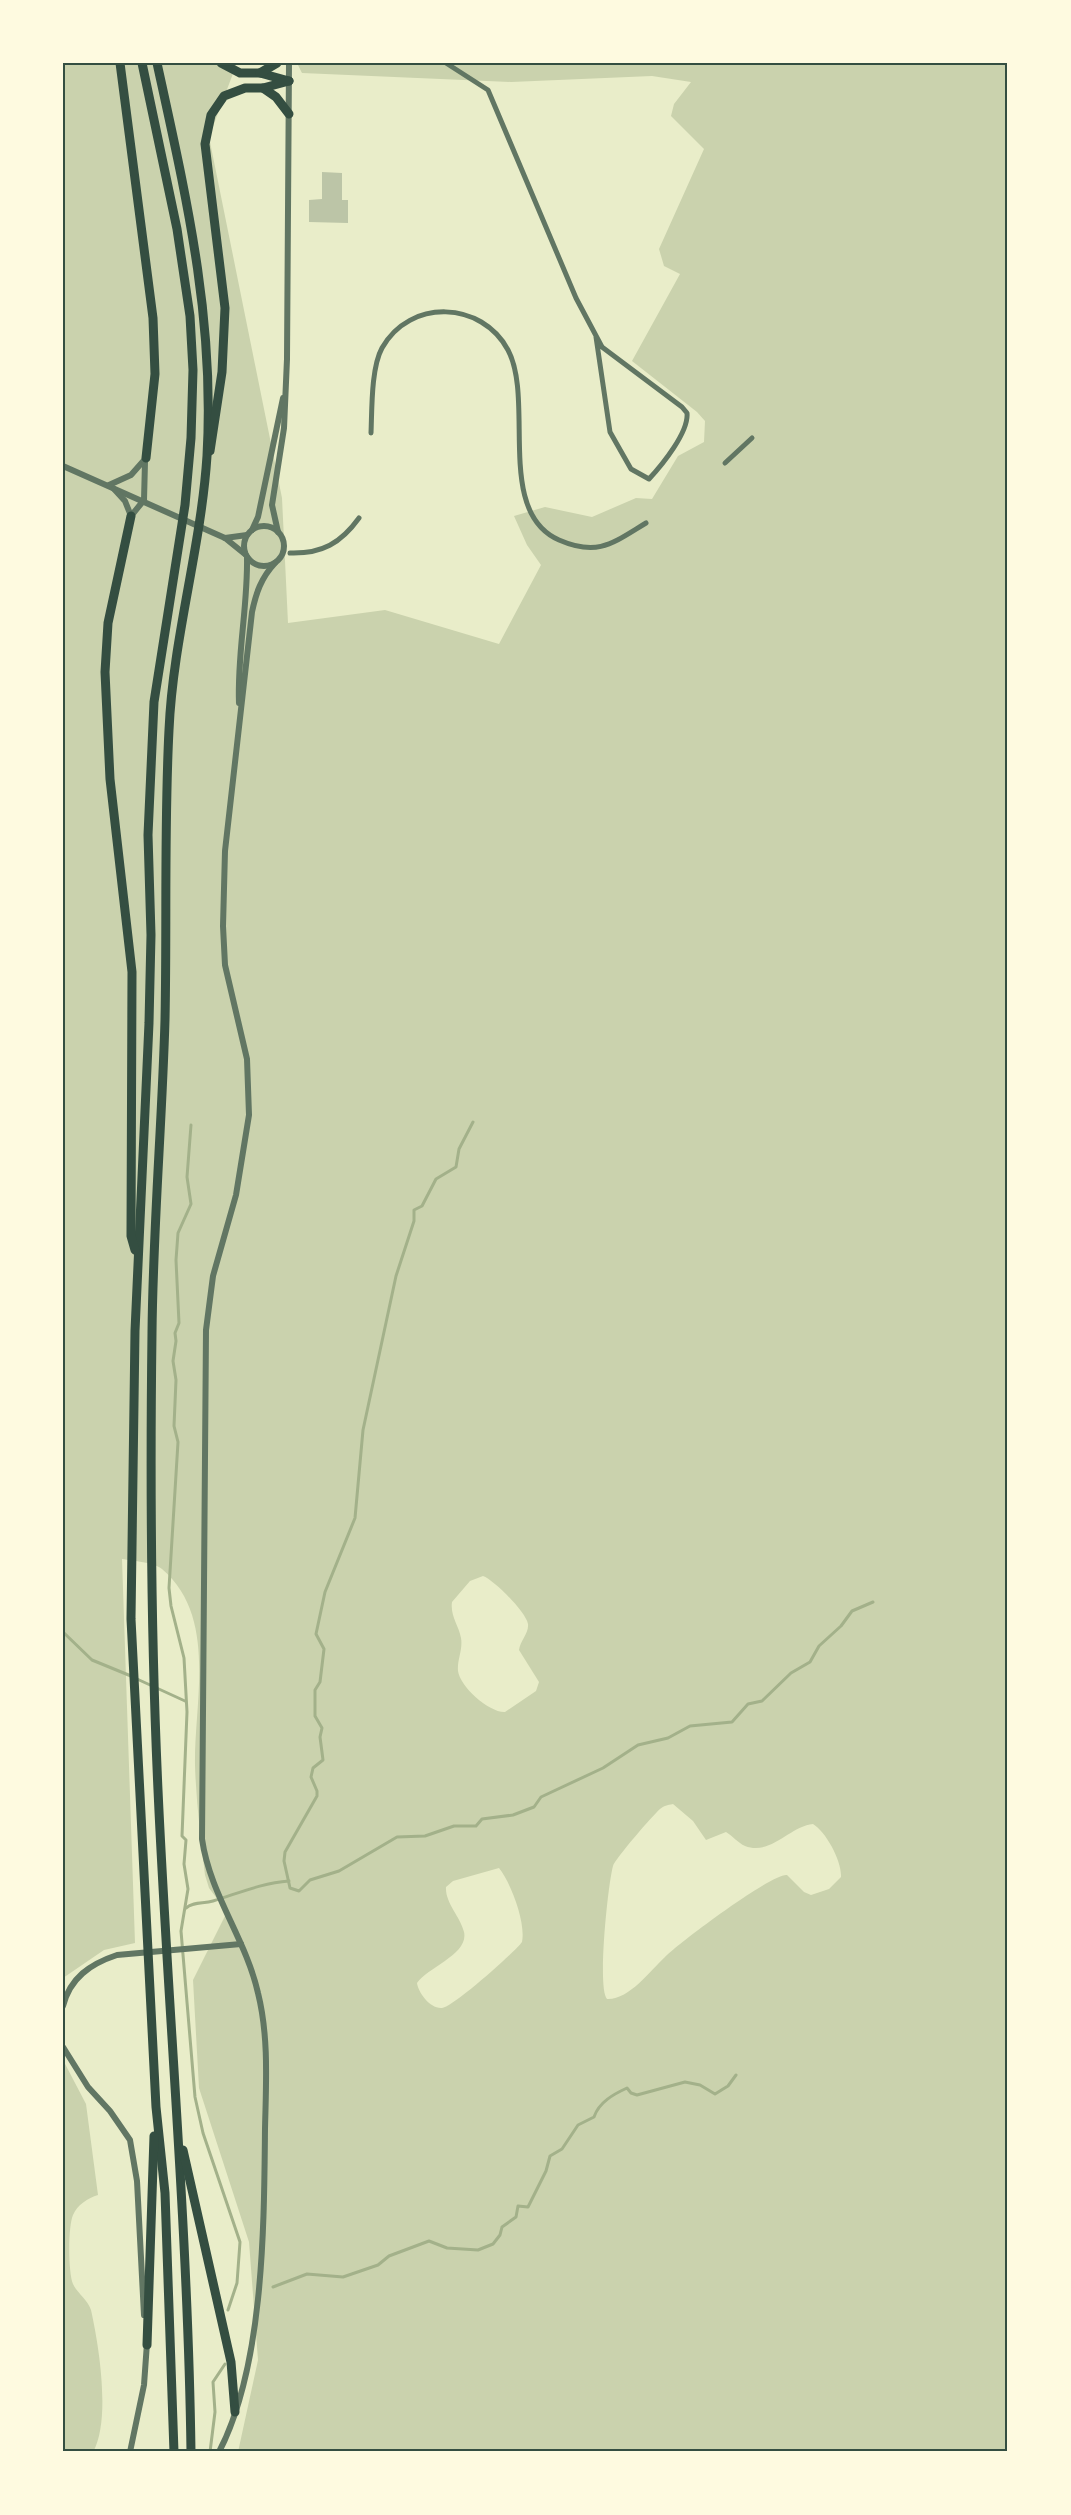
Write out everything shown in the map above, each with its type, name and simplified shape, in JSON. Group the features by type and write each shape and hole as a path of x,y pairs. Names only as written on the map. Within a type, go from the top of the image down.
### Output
{"highway":[{"path":"120,63 153,318 154,374 146,458"},
{"path":"142,63 177,229 190,316 193,370 191,438 184,505 154,702 147,835 151,935 135,1331 131,1619 156,2107 165,2193 174,2452"},
{"path":"158,63 192,223 205,308 208,368 207,461 169,724 163,1077 154,1223 152,1333 151,1616 153,1681 189,2318 191,2452"},
{"path":"221,63 240,73 260,73 289,81"},
{"path":"260,73 277,63"},
{"path":"207,461 214,440 225,308 205,144 211,115 224,96 245,88 263,88 289,81"},
{"path":"263,88 276,97 289,114"},
{"path":"131,516 108,623 105,672 110,779 132,972 131,1236 138,1262"},
{"path":"147,2345 156,2107"},
{"path":"180,2142 188,2161 208,2264 231,2361 235,2412"}],"street":[{"path":"219,2452 242,2388 256,2306 265,2174 266,2118 265,2038 252,1967 215,1892 205,1860 201,1817 206,1330 215,1266 236,1195 245,1148 250,1094 248,1059 225,965 223,926 225,851 256,593 264,574 282,556 284,546 278,532 272,505 284,429 286,389 289,63"},
{"path":"446,63 488,90 576,298 602,347 687,413 684,428 660,467 649,479 632,469 610,432 596,337"},
{"path":"371,433 378,358 390,337 401,326 426,313 459,311 481,321 494,332 513,360 523,495 536,521 552,536 577,548 592,549 609,546 646,523"},
{"path":"240,716 240,647 246,593 244,545 258,517 286,389"},
{"path":"725,463 752,438"},
{"path":"109,484 131,475 146,458"},
{"path":"146,458 143,470 146,501"},
{"path":"63,466 109,484 225,538 260,566 274,563"},
{"path":"109,484 125,501 131,516 146,501"},
{"path":"290,553 308,553 328,548 345,537 359,518"},
{"path":"225,538 250,532 262,526 278,532"},
{"path":"63,2006 67,1990 88,1968 117,1955 240,1944"},
{"path":"63,2048 87,2087 110,2111 130,2140 137,2181 147,2345 144,2385 130,2452"}],"green space":[{"path":"63,63 237,63 209,137 282,498 288,623 385,610 499,644 541,565 527,545 514,516 545,507 592,517 636,498 652,499 678,456 704,442 705,421 697,412 632,361 680,274 664,266 659,249 704,149 671,116 674,104 691,82 652,76 511,82 302,73 297,63 1008,63 1008,2452 238,2452 258,2360 249,2242 199,2088 193,1980 227,1912 209,1888 205,1875 200,1834 195,1765 199,1688 197,1635 191,1611 179,1589 162,1569 143,1562 122,1559 135,1943 104,1950 63,1978","holes":["483,1576 509,1597 526,1619 528,1627 519,1650 539,1682 536,1691 505,1712 492,1708 477,1698 464,1684 458,1671 461,1642 452,1612 452,1602 470,1581","673,1804 693,1821 706,1840 726,1832 742,1845 754,1848 772,1844 796,1830 813,1824 823,1833 832,1848 839,1863 841,1877 829,1889 811,1895 804,1892 787,1875 778,1877 745,1896 688,1938 631,1990 623,1995 607,1999 604,1991 603,1957 606,1913 613,1866 627,1846 663,1807","499,1868 516,1903 523,1934 522,1942 517,1948 470,1990 448,2006 438,2008 425,1999 417,1983 454,1954 464,1940 462,1926 446,1893 446,1887 453,1881"]},
{"path":"63,2060 86,2104 98,2195 83,2202 75,2211 71,2221 69,2249 71,2278 91,2310 100,2362 101,2421 93,2452 63,2452"}],"building":[{"path":"322,172 342,173 342,200 348,200 348,223 309,222 309,200 322,199"}],"waterway":[{"path":"473,1122 459,1149 456,1167 436,1179 422,1206 414,1210 414,1221 396,1276 363,1430 355,1518 325,1592 316,1634 324,1649 320,1682 315,1690 315,1716 322,1728 320,1737 323,1760 313,1768 311,1777 317,1796 285,1852 284,1861 290,1888 299,1891 310,1880 339,1871 397,1837 425,1836 454,1826 476,1826 482,1819 513,1815 534,1807 541,1797 603,1768 638,1745 668,1738 690,1726 732,1722 748,1704 762,1701 791,1673 810,1662 819,1646 841,1626 852,1611 873,1602"},
{"path":"191,1125 187,1177 191,1204 178,1233 176,1260 179,1323 175,1333 173,1361 176,1380 174,1426 178,1442 169,1588 171,1606 184,1658 187,1712 182,1836 186,1840 184,1864 188,1889 181,1931 195,2097 203,2133 240,2242 237,2283 228,2310"},
{"path":"63,1632 92,1660 131,1676"},
{"path":"137,1679 185,1701"},
{"path":"186,1908 192,1904 213,1901 260,1886 289,1881"},
{"path":"273,2287 307,2274 343,2277 378,2265 389,2256 429,2241 447,2248 478,2250 493,2244 500,2235 502,2227 516,2217 518,2206 528,2207 546,2171 550,2156 562,2149 578,2125 594,2117 599,2107 612,2096 627,2088 631,2093 637,2095 685,2082 700,2085 715,2094 728,2086 736,2075"},
{"path":"210,2452 215,2412 213,2382 225,2364"}]}
